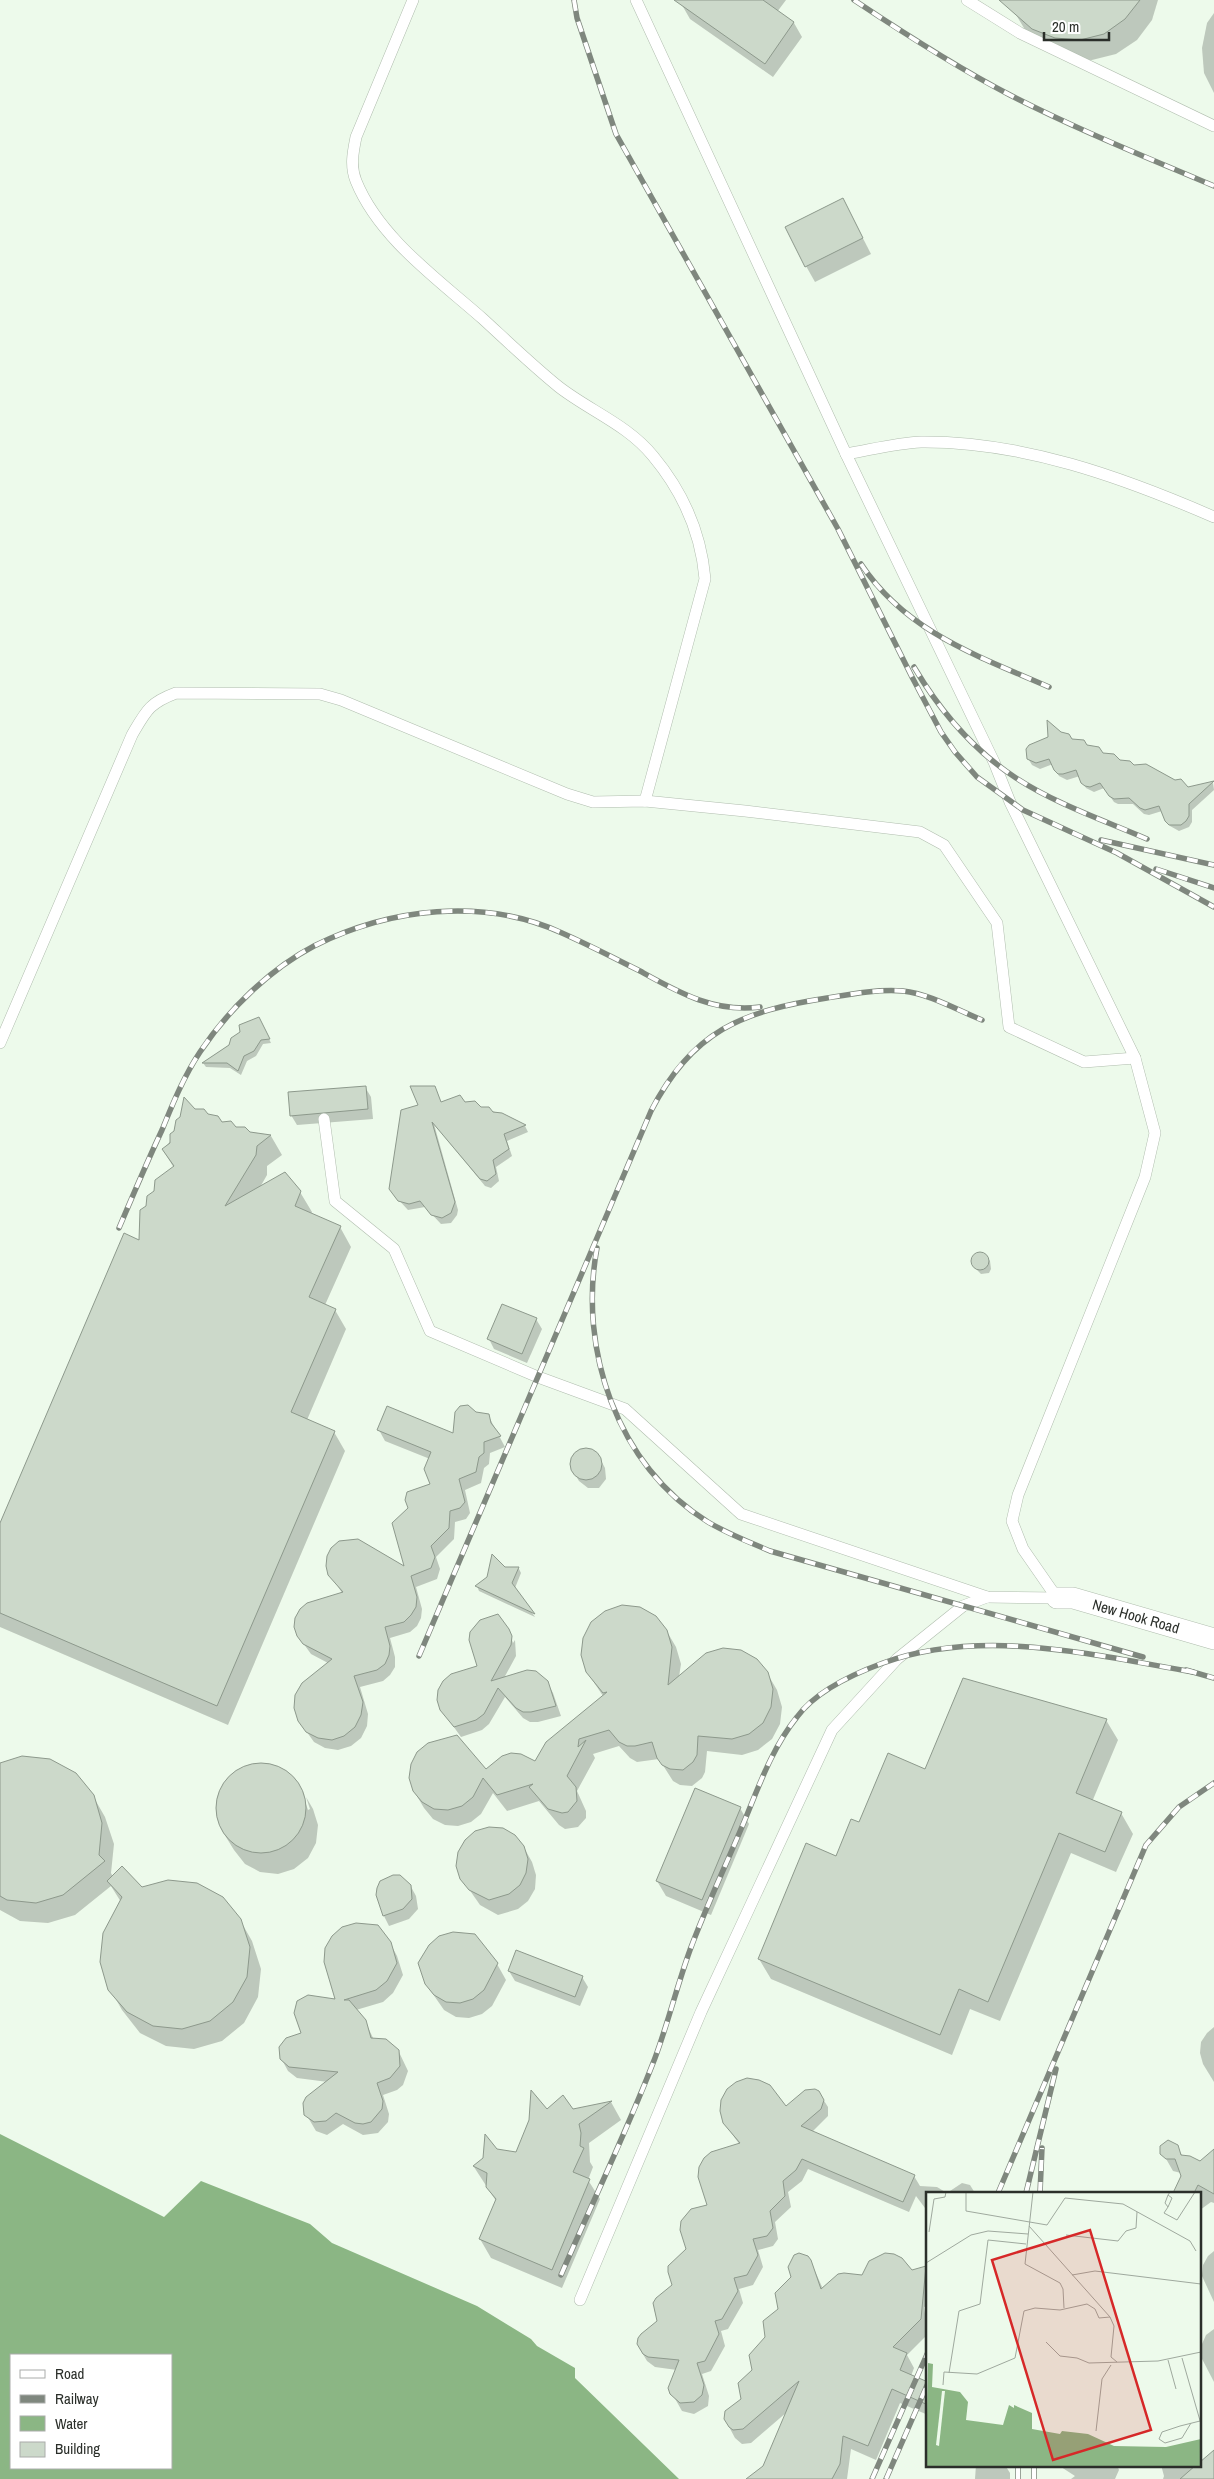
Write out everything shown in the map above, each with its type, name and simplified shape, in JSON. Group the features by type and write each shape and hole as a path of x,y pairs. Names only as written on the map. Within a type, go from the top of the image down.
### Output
{"street":[{"name":"New Hook Road","path":"1057,1598 1073,1598 1214,1639"}],"lane":[{"path":"413,0 356,137 352,160 355,180 367,203 399,245 552,381 626,430 653,455 683,496 703,550 705,579 645,801"},
{"path":"636,0 846,454 994,762 1010,802 1135,1058 1155,1133 1145,1177 1018,1496 1012,1521 1023,1549 1057,1598"},
{"path":"967,0 1020,33 1214,126"},
{"path":"846,454 919,442 982,444 1056,461 1124,481 1214,517"},
{"path":"0,1042 132,735 144,715 158,700 176,693 320,694 341,700 567,794 593,802 645,801 819,818 920,832 944,845 996,923 1009,1027 1084,1062 1135,1058"},
{"path":"324,1119 335,1201 394,1250 430,1331 538,1377 625,1409 742,1514 987,1597 1057,1598"},
{"path":"580,2300 702,2012 832,1730 897,1659 963,1606 987,1597"}],"water":[{"path":"0,2134 164,2217 201,2181 310,2224 332,2243 477,2306 531,2339 537,2346 575,2368 575,2378 679,2479 0,2479"}],"building":[{"path":"674,0 763,0 794,22 765,64"},
{"path":"999,0 1140,0 1125,19 1104,34 1080,40 1055,38 1032,29"},
{"path":"843,198 863,238 805,267 785,227"},
{"path":"1047,720 1061,732 1069,734 1072,739 1084,740 1087,745 1099,747 1103,753 1114,754 1120,760 1130,761 1134,765 1146,764 1175,780 1181,779 1188,787 1214,781 1189,804 1189,816 1186,821 1181,825 1169,825 1165,821 1159,806 1145,810 1129,798 1114,799 1109,796 1100,783 1090,787 1081,783 1076,770 1058,774 1049,759 1036,763 1027,759 1026,749 1029,745 1048,737"},
{"path":"259,1017 270,1039 261,1040 254,1051 244,1056 238,1071 227,1063 202,1063 229,1045 231,1038 240,1032 239,1025"},
{"path":"366,1086 368,1109 290,1116 288,1092"},
{"path":"410,1086 435,1086 441,1102 460,1095 465,1102 475,1101 481,1107 489,1107 493,1112 502,1113 526,1125 504,1134 509,1149 493,1160 496,1174 487,1181 480,1179 432,1122 455,1202 451,1213 442,1218 431,1215 420,1201 409,1204 398,1201 389,1189 401,1110 418,1105"},
{"path":"184,1097 195,1109 204,1109 208,1114 218,1116 222,1122 231,1121 236,1127 245,1127 250,1132 271,1135 257,1146 256,1155 225,1206 285,1172 301,1191 295,1206 341,1226 309,1297 336,1309 291,1412 335,1431 217,1706 0,1613 0,1523 124,1233 139,1240 140,1210 146,1206 147,1196 154,1191 155,1180 174,1166 162,1149 170,1143 170,1134 174,1131 176,1120 180,1117"},
{"path":"976,1252 984,1252 989,1257 987,1268 976,1270 971,1265 971,1257"},
{"path":"502,1304 537,1318 522,1354 487,1339"},
{"path":"468,1405 476,1412 489,1414 491,1423 501,1436 484,1442 484,1453 479,1457 476,1472 459,1479 465,1502 460,1508 450,1511 449,1528 431,1546 435,1557 431,1568 411,1576 417,1597 416,1607 411,1615 404,1622 385,1627 390,1646 385,1664 377,1670 354,1676 363,1702 361,1715 355,1727 344,1736 332,1740 318,1738 306,1732 298,1721 294,1708 295,1695 302,1683 332,1659 303,1644 297,1636 294,1627 295,1618 300,1609 307,1603 343,1592 328,1575 326,1566 327,1556 331,1548 339,1541 358,1539 404,1566 392,1523 408,1508 405,1500 407,1492 430,1484 424,1469 431,1452 377,1430 387,1406 453,1433 455,1412 460,1406"},
{"path":"586,1448 597,1453 602,1464 597,1475 586,1480 575,1475 570,1464 575,1453"},
{"path":"492,1554 505,1567 519,1567 512,1583 535,1614 475,1586 487,1577"},
{"path":"622,1605 640,1607 656,1616 667,1630 672,1647 668,1685 706,1653 723,1648 741,1650 757,1659 768,1672 773,1689 771,1707 763,1723 749,1734 732,1739 698,1736 697,1755 693,1762 683,1770 670,1769 662,1765 657,1758 652,1742 627,1746 619,1742 609,1730 579,1739 578,1747 586,1740 567,1776 576,1787 577,1801 568,1812 562,1813 548,1809 529,1787 533,1784 497,1795 483,1778 473,1797 462,1806 448,1810 434,1809 422,1802 413,1791 409,1778 411,1764 417,1752 428,1743 457,1735 486,1769 502,1756 511,1753 521,1754 535,1761 546,1742 607,1692 603,1693 586,1672 581,1655 583,1638 591,1622 605,1611"},
{"path":"498,1614 512,1636 511,1645 491,1681 527,1670 536,1671 548,1681 556,1706 523,1712 516,1708 498,1688 484,1714 476,1720 454,1727 440,1710 437,1700 438,1690 443,1681 451,1674 477,1666 469,1640 470,1632 480,1620"},
{"path":"963,1678 1107,1719 1076,1793 1122,1812 1105,1852 1059,1833 988,2002 959,1989 940,2035 758,1959 806,1843 836,1856 851,1819 859,1822 888,1753 925,1769"},
{"path":"22,1756 50,1759 76,1773 94,1795 102,1823 99,1855 105,1861 63,1895 36,1903 7,1900 0,1896 0,1763"},
{"path":"252,1763 270,1763 286,1770 299,1783 306,1799 306,1817 299,1833 286,1846 270,1853 252,1853 236,1846 223,1833 216,1817 216,1799 223,1783 236,1770"},
{"path":"695,1788 741,1807 702,1900 656,1881"},
{"path":"489,1827 503,1828 515,1835 524,1846 528,1859 526,1873 520,1885 509,1894 489,1900 469,1890 460,1879 456,1866 458,1852 465,1840 475,1831"},
{"path":"122,1866 142,1887 168,1880 197,1883 223,1897 241,1919 250,1947 247,1977 233,2002 210,2021 182,2029 153,2026 127,2012 108,1990 100,1962 103,1933 122,1897 107,1881"},
{"path":"393,1875 400,1875 411,1885 412,1899 403,1909 383,1916 376,1895 377,1888 380,1881"},
{"path":"356,1923 378,1925 391,1942 397,1963 387,1981 376,1990 344,2000 349,2000 366,2020 371,2038 386,2039 399,2050 400,2066 390,2078 377,2083 383,2101 382,2109 371,2122 355,2123 336,2113 326,2121 314,2122 304,2115 303,2103 306,2097 338,2072 289,2067 280,2059 279,2047 286,2038 301,2033 294,2013 297,2001 308,1995 335,1999 324,1962 325,1948 332,1936 342,1927"},
{"path":"453,1932 475,1934 498,1963 484,1990 473,1999 460,2003 446,2002 434,1995 425,1984 418,1963 429,1945 439,1936"},
{"path":"516,1950 583,1976 575,1997 508,1971"},
{"path":"747,2078 759,2080 770,2085 786,2106 805,2090 815,2089 819,2091 824,2100 821,2109 801,2126 915,2175 903,2202 802,2159 796,2170 783,2181 785,2196 770,2211 773,2228 767,2236 753,2239 758,2255 747,2275 734,2278 738,2291 722,2319 715,2321 719,2334 705,2361 697,2363 704,2385 702,2395 694,2402 680,2403 670,2394 668,2388 679,2360 648,2357 643,2354 637,2344 638,2338 657,2321 653,2303 656,2298 672,2285 668,2266 686,2249 680,2230 681,2221 691,2209 707,2205 698,2177 699,2167 704,2158 711,2152 740,2143 723,2123 720,2111 721,2100 727,2089 736,2082"},
{"path":"531,2090 547,2109 563,2095 573,2109 612,2101 579,2124 581,2133 580,2146 584,2148 573,2172 590,2179 552,2270 479,2239 496,2199 486,2187 487,2173 473,2166 483,2158 485,2134 497,2149 516,2152 529,2120"},
{"path":"1168,2140 1178,2145 1181,2155 1190,2156 1200,2161 1214,2149 1214,2194 1198,2185 1194,2192 1173,2192 1181,2176 1175,2159 1166,2159 1160,2154 1160,2146"},
{"path":"799,2253 808,2256 821,2289 838,2274 862,2275 869,2261 885,2253 894,2254 902,2258 912,2270 926,2266 921,2319 893,2347 907,2353 900,2370 926,2381 926,2404 892,2389 868,2446 843,2436 840,2464 832,2479 746,2479 763,2466 799,2381 743,2429 733,2430 729,2427 724,2419 725,2411 741,2399 738,2383 752,2370 749,2355 765,2337 763,2321 778,2309 775,2293 791,2277 788,2267 794,2255"},
{"path":"1214,2450 1214,2479 1180,2479 1195,2466 1202,2466 1202,2460"}],"railway":[{"path":"574,0 577,18 616,134 838,529 912,677 941,732 955,752 977,777 1023,810 1117,853 1214,907"},
{"path":"854,0 931,50 1010,95 1086,131 1214,186"},
{"path":"861,564 879,588 899,608 922,625 970,652 1049,687"},
{"path":"914,667 946,714 972,742 1000,767 1047,796 1147,839"},
{"path":"1101,840 1214,865"},
{"path":"1156,869 1214,888"},
{"path":"119,1228 179,1090 194,1061 211,1036 251,992 282,966 314,946 343,933 373,923 437,912 469,911 501,914 532,922 562,933 697,999 727,1007 760,1007"},
{"path":"419,1656 651,1111 667,1084 684,1061 702,1044 723,1029 745,1018 797,1003 855,994 903,991 923,995 982,1020"},
{"path":"597,1248 593,1286 594,1326 600,1364 611,1402 628,1437 650,1470 676,1498 708,1522 770,1551 1143,1657"},
{"path":"561,2275 644,2085 660,2045 690,1950 761,1781 780,1741 797,1717 814,1699 836,1684 871,1667 921,1652 959,1647 998,1646 1077,1652 1193,1672"},
{"path":"1186,1670 1214,1678"},
{"path":"998,2192 1146,1845 1179,1807 1214,1783"},
{"path":"1026,2192 1056,2069"},
{"path":"1040,2192 1042,2148"},
{"path":"872,2479 926,2357"},
{"path":"886,2479 926,2388"},
{"path":"1018,2466 1018,2479"},
{"path":"1034,2466 1034,2479"}]}
